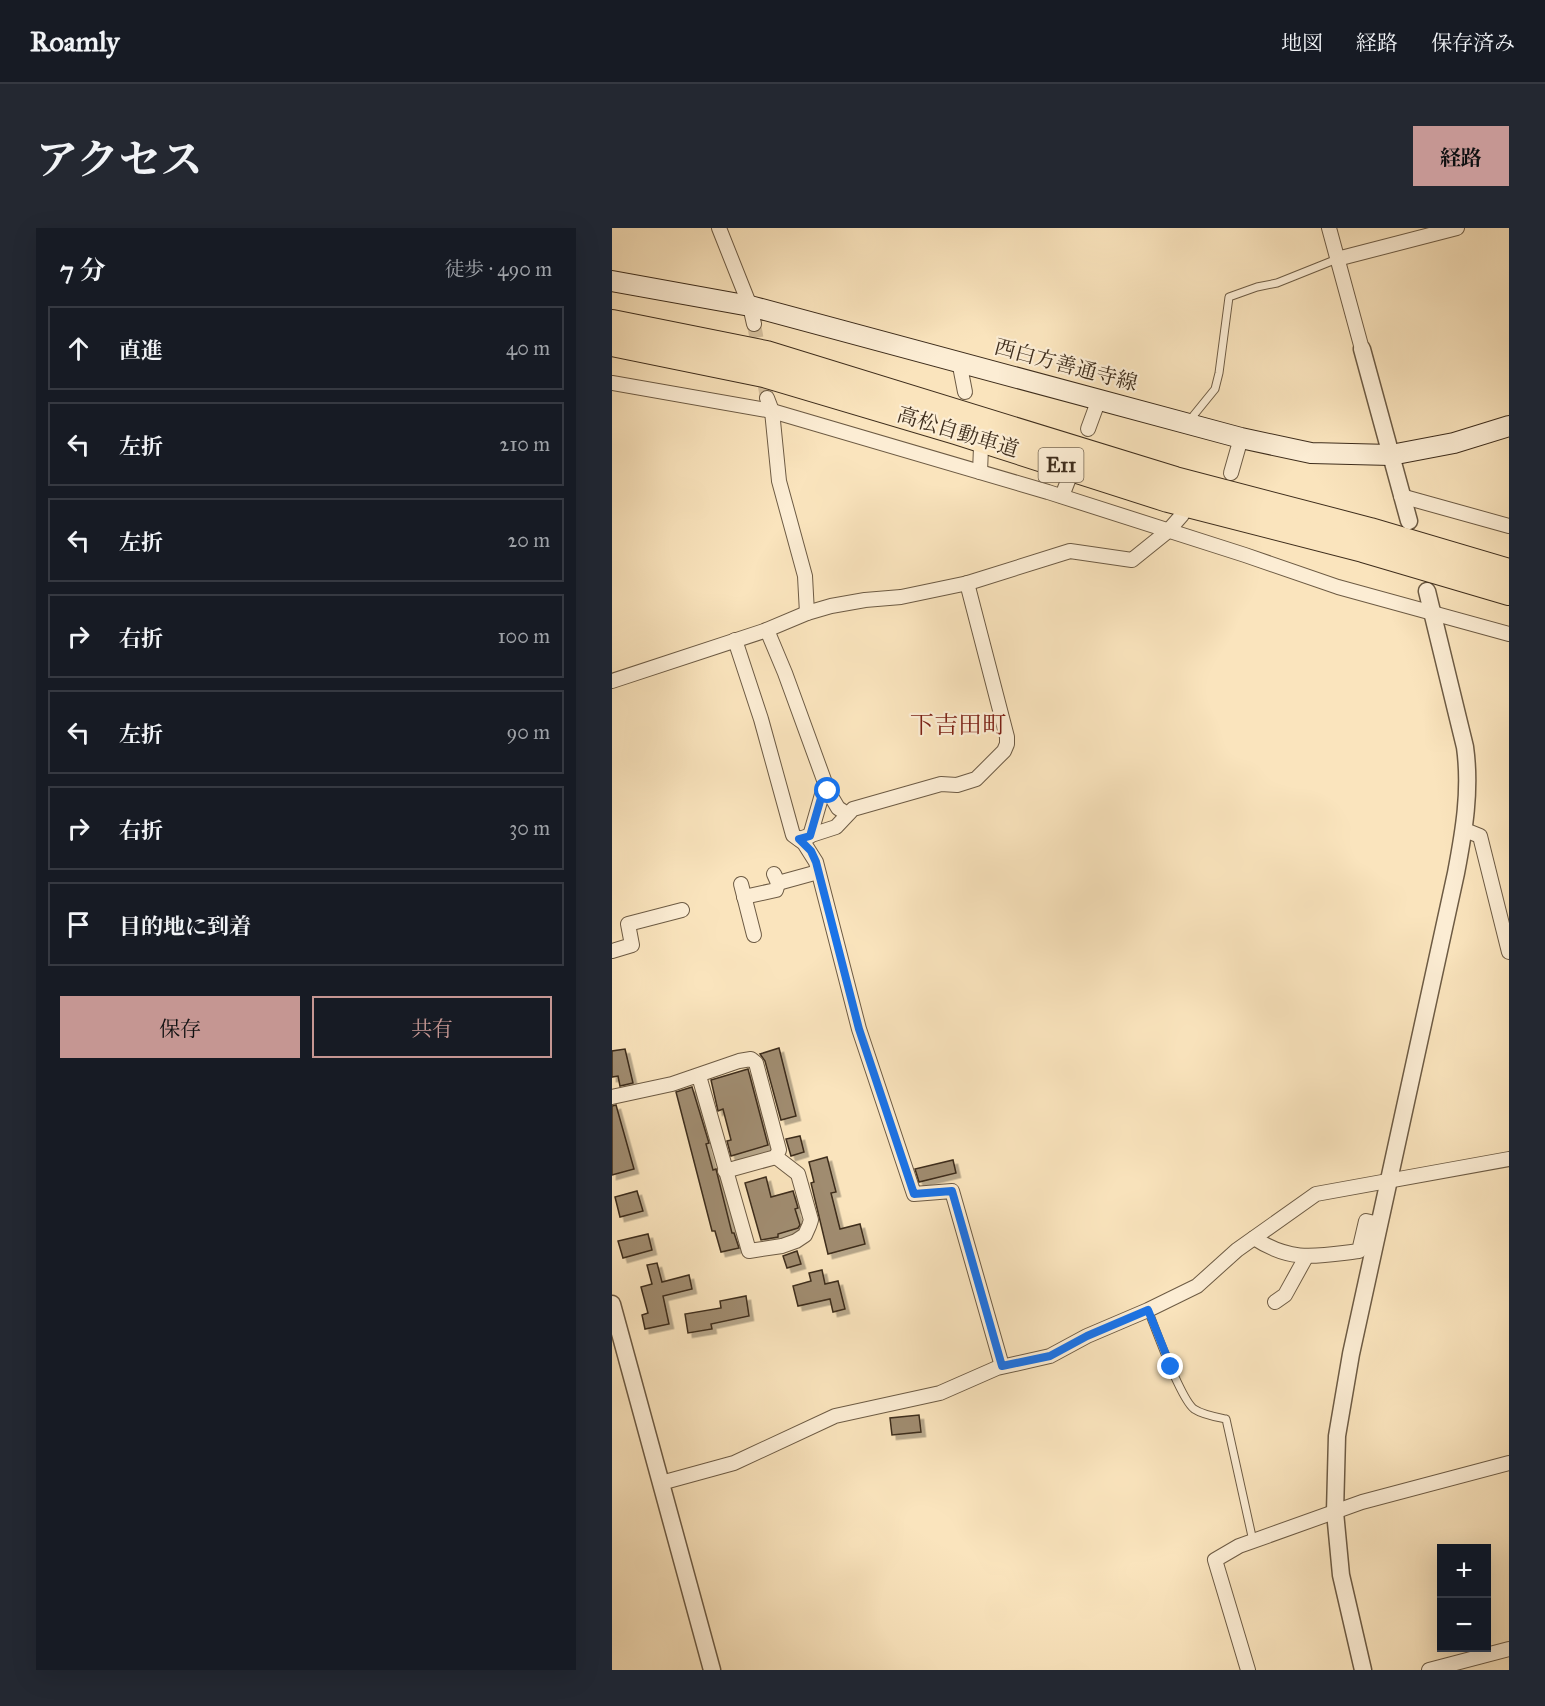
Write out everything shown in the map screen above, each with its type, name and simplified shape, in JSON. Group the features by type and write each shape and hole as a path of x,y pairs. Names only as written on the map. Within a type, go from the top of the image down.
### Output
{"highway":[{"name":"高松自動車道","path":"612,323 766,354 1175,480 1370,531 1509,572"},
{"name":"高松自動車道","path":"612,343 641,347 764,374 956,431 1168,499 1363,549 1509,592"}],"main road":[{"name":"西白方善通寺線","path":"612,281 959,361 1241,438 1311,453 1391,456 1454,443 1509,426"}],"street":[{"path":"720,228 752,315"},
{"path":"1329,228 1409,521"},
{"path":"1337,259 1457,228"},
{"path":"959,361 965,392"},
{"path":"612,382 772,411 1062,496 1338,587 1509,634"},
{"path":"767,398 772,411 779,482 805,576 807,613"},
{"path":"1088,429 1099,399"},
{"path":"1231,473 1241,438"},
{"path":"980,472 981,447"},
{"path":"1062,496 1071,473"},
{"path":"1401,496 1509,526"},
{"path":"612,681 767,630 807,613 865,600 901,597 967,583 1070,551 1132,560 1168,531 1182,515"},
{"path":"735,640 761,719 794,835 805,838 836,827 853,809 941,784 965,783 983,773 1004,751 1007,737 967,583"},
{"path":"1364,1670 1341,1575 1335,1512 1335,1469 1341,1407 1465,830 1468,769 1465,747 1427,591"},
{"path":"767,630 825,784 838,808 847,814"},
{"path":"825,784 805,838 818,872 859,1029 914,1194 952,1191 1002,1366"},
{"path":"1465,830 1480,836 1509,952"},
{"path":"754,935 742,891 776,890 776,879 818,872"},
{"path":"612,951 632,945 628,924 682,910"},
{"path":"612,1097 672,1084 751,1059 756,1063 779,1150 776,1157"},
{"path":"699,1076 749,1251 782,1246 805,1235 811,1220 798,1174 776,1157"},
{"path":"725,1171 776,1157"},
{"path":"661,1483 734,1463 835,1416 940,1393 1002,1366 1050,1356 1087,1336 1197,1286 1237,1250 1316,1194 1509,1159"},
{"path":"1254,1238 1264,1245 1306,1257 1359,1251 1366,1221 1379,1224"},
{"path":"1275,1302 1285,1296 1306,1257"},
{"path":"612,1304 712,1670"},
{"path":"1248,1670 1215,1560 1239,1546 1362,1502 1509,1463"},
{"path":"1429,1670 1509,1649"}],"lane":[{"path":"1188,423 1215,389 1229,297 1277,283 1337,259"},
{"path":"1148,1310 1171,1367 1193,1408 1202,1413 1226,1419 1253,1541"}],"building":[{"path":"779,1048 796,1116 781,1120 765,1061 760,1054"},
{"path":"625,1049 633,1083 620,1086 618,1076 612,1077 612,1051"},
{"path":"748,1069 768,1145 731,1156 727,1141 731,1140 723,1109 718,1111 711,1080"},
{"path":"692,1087 709,1143 706,1144 713,1170 716,1169 732,1233 734,1233 739,1248 721,1252 715,1231 712,1231 676,1092"},
{"path":"616,1105 634,1169 612,1175 612,1106"},
{"path":"800,1136 804,1152 791,1156 786,1139"},
{"path":"827,1157 836,1192 831,1193 840,1229 860,1224 865,1244 828,1254 811,1183 814,1182 809,1162"},
{"path":"953,1160 956,1173 919,1182 915,1169"},
{"path":"766,1177 771,1197 793,1191 800,1225 798,1228 778,1234 778,1237 761,1240 745,1183"},
{"path":"637,1191 643,1211 620,1217 615,1197"},
{"path":"648,1234 652,1250 623,1258 618,1241"},
{"path":"797,1251 801,1264 787,1268 783,1256"},
{"path":"657,1263 662,1282 689,1275 692,1289 663,1296 669,1324 645,1329 642,1315 648,1313 641,1287 652,1284 647,1265"},
{"path":"822,1270 825,1284 838,1281 845,1309 833,1312 830,1299 798,1306 793,1286 811,1281 809,1273"},
{"path":"746,1296 749,1316 711,1324 712,1329 688,1333 685,1314 721,1308 720,1301"},
{"path":"919,1415 921,1432 892,1435 890,1418"}],"tunnel":[{"path":"754,324 767,398"}],"district":[{"name":"下吉田町","path":"958,725"}],"route":[{"path":"828,791 825,784 810,836 799,839 811,851 816,862 859,1029 914,1194 952,1191 1002,1366 1050,1356 1087,1336 1148,1310 1171,1367"}]}
